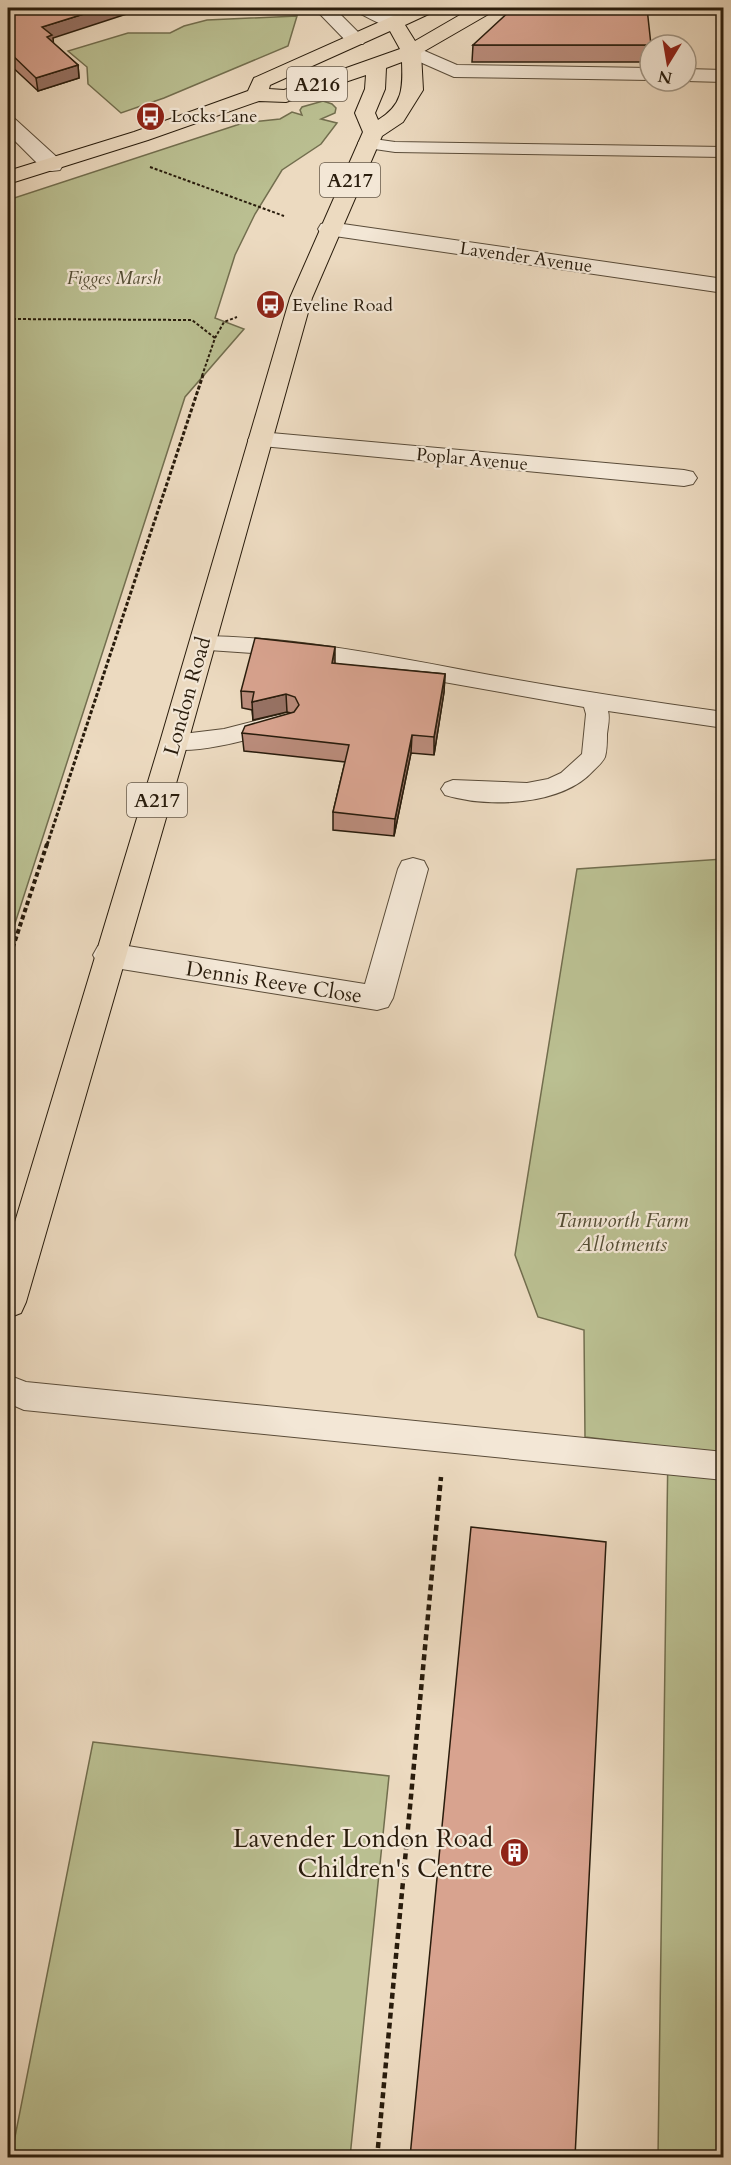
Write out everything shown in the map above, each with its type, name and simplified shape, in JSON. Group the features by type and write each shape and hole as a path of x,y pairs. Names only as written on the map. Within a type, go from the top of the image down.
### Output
{"main road":[{"path":"426,8 356,40 376,65 411,51 485,8"},
{"path":"394,22 411,51"},
{"name":"A216","path":"257,95 261,82 356,40"},
{"name":"A217","path":"376,65 375,88 365,113 370,137 396,118 413,90 411,51"},
{"name":"A216","path":"8,178 257,95 286,96 376,65"},
{"name":"London Road","path":"8,1302 174,742 301,298 370,137"}],"street":[{"path":"322,8 356,40"},
{"path":"364,8 394,22"},
{"path":"411,51 454,71 638,74"},
{"path":"698,75 723,76"},
{"path":"8,123 52,165"},
{"name":"Lavender Avenue","path":"329,229 723,286"},
{"name":"Poplar Avenue","path":"260,440 684,478"},
{"name":"Dennis Reeve Close","path":"110,955 378,998 413,868"}],"lane":[{"path":"715,8 723,8"},
{"path":"370,137 395,147 723,152"},
{"path":"202,644 235,643 335,654 594,703 723,720"},
{"path":"453,789 497,793 538,790 569,779 593,757 598,714 594,703"},
{"path":"174,742 224,737 286,722"},
{"path":"8,1389 24,1396 723,1466"}],"path":[{"path":"146,166 284,216"},
{"path":"8,962 215,338 224,322 237,317"},
{"path":"8,320 192,320 215,338"},
{"path":"376,2157 442,1466"}],"green space":[{"path":"297,16 288,46 164,98 121,113 88,84 87,67 68,51 128,33 170,33 184,26 207,20"},
{"name":"Figges Marsh","path":"323,101 336,108 335,113 321,119 337,123 321,144 282,170 255,214 235,255 215,318 244,329 185,397 8,945 8,200 243,123 280,119 292,112 302,115 300,110 302,107"},
{"name":"Tamworth Farm Allotments","path":"723,859 723,2157 658,2157 668,1447 585,1437 584,1330 538,1317 515,1255 577,869"},
{"path":"93,1742 389,1776 350,2157 11,2157"}],"building":[{"path":"8,8 103,8 42,27 52,35 47,37 78,65 36,78 8,51"},
{"path":"513,8 647,8 650,33 638,33 638,45 473,45"},
{"path":"255,638 335,647 332,663 445,674 434,737 412,735 395,819 333,812 349,745 242,733 245,726 294,712 299,705 295,697 286,694 252,702 254,692 241,691"},
{"name":"Lavender London Road Children's Centre","path":"471,1527 606,1542 575,2157 410,2157"}],"place":[{"name":"Locks Lane","path":"150,116"},
{"name":"Eveline Road","path":"271,305"},
{"name":"Lavender London Road Children's Centre","path":"514,1853"}]}
